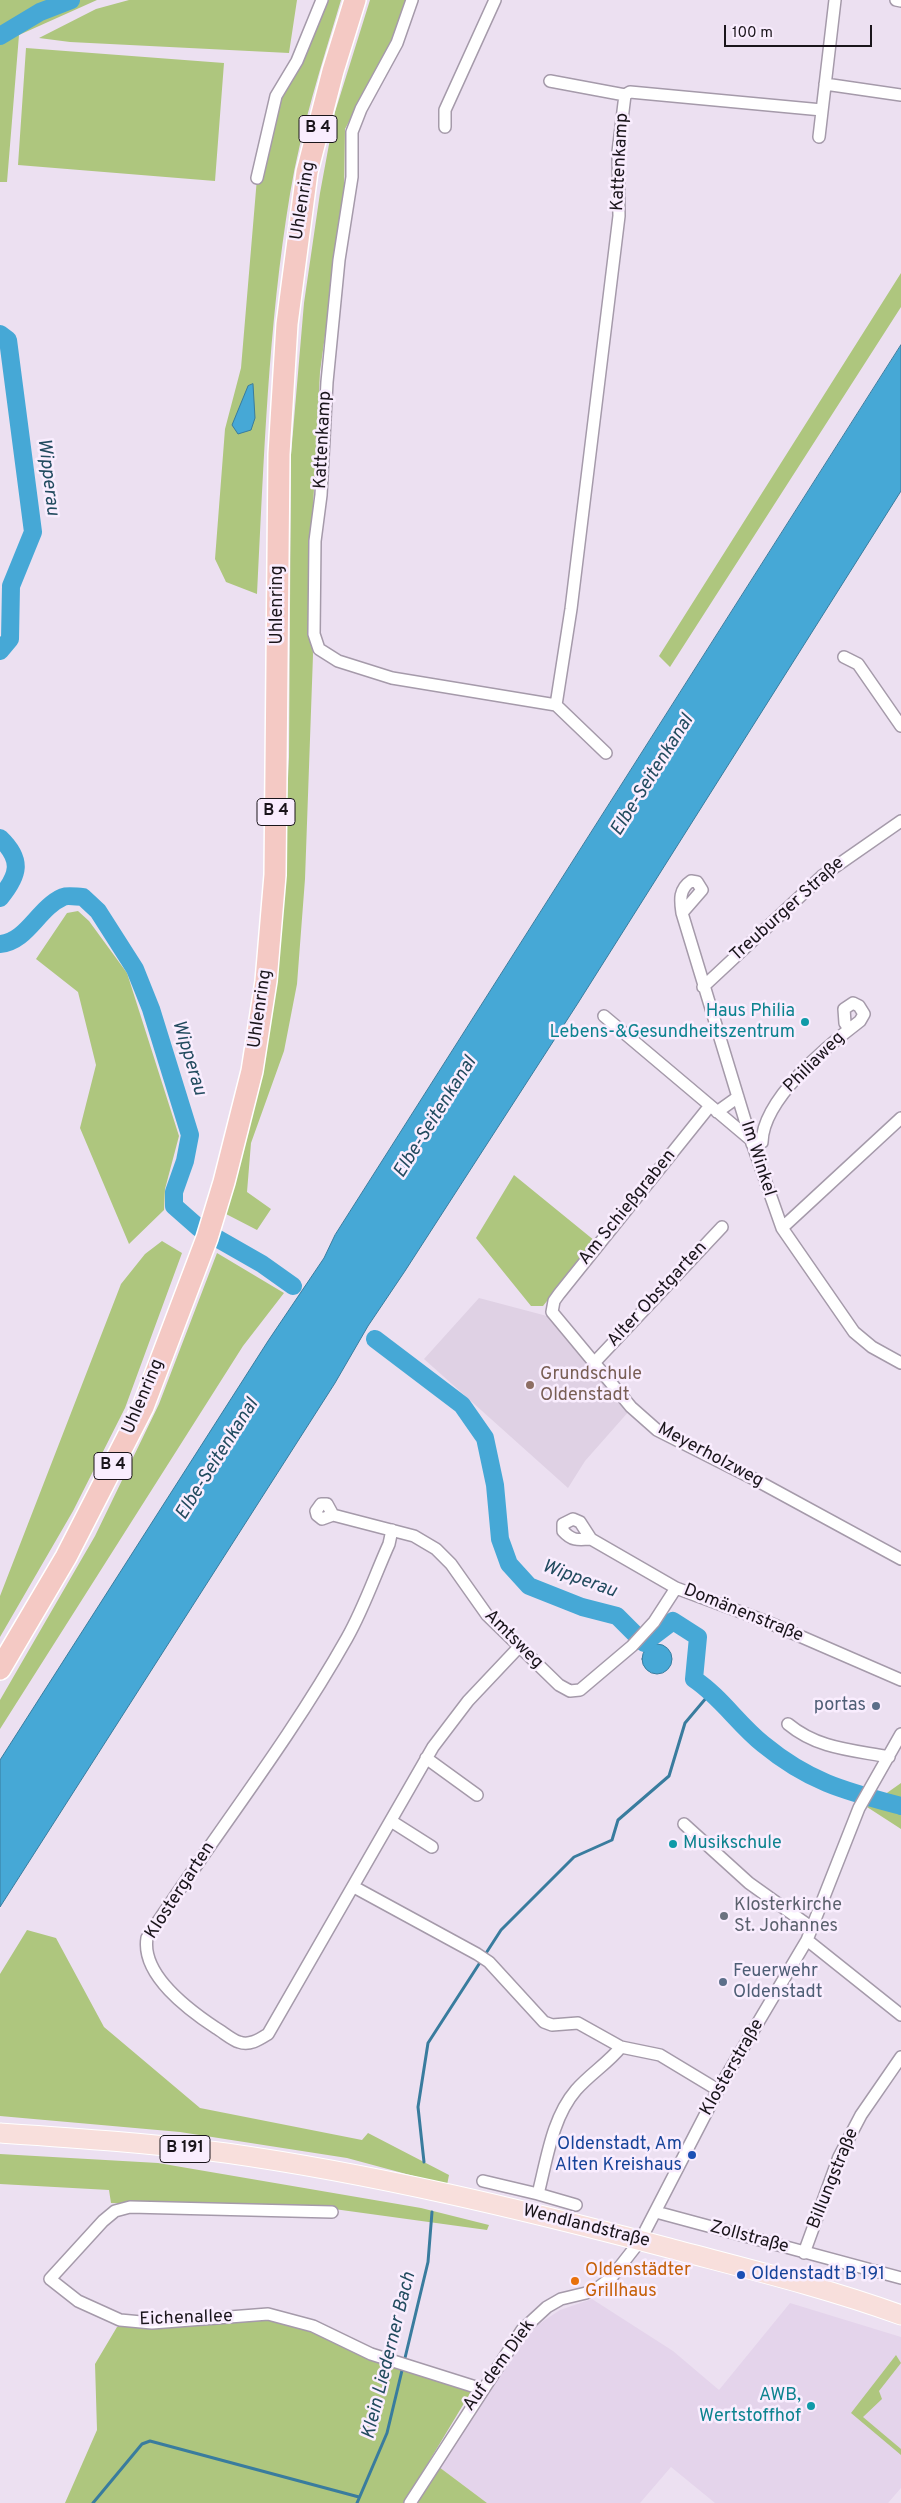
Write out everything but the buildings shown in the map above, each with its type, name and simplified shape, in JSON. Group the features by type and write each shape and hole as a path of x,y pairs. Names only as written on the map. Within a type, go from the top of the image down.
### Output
{"highway":[{"name":"Uhlenring","path":"0,1669 66,1557 143,1407 202,1251 215,1211 252,1071 266,981 275,875 279,454 287,324 307,172 333,71 355,0"}],"main road":[{"name":"Wendlandstraße","path":"0,2133 125,2142 226,2153 322,2168 443,2193 640,2241 820,2288 901,2315"}],"street":[{"path":"257,178 276,96 297,61 322,0"},
{"name":"Kattenkamp","path":"412,0 397,43 361,109 352,132 352,178 339,260 327,382 321,496 315,541 314,634 319,649 338,661 392,678 556,705 571,609 620,216 618,152 625,95"},
{"path":"445,127 445,110 495,0"},
{"path":"819,137 835,0"},
{"path":"896,0 901,0"},
{"name":"Kattenkamp","path":"550,81 625,95 630,92 822,110"},
{"path":"825,84 901,95"},
{"path":"844,657 858,664 901,726"},
{"path":"556,705 606,753"},
{"name":"Treuburger Straße","path":"703,987 822,876 901,821"},
{"name":"Im Winkel","path":"682,913 703,987 752,1142 782,1228 854,1332 872,1347 901,1363"},
{"path":"604,1016 752,1142"},
{"name":"Philiaweg","path":"752,1142 762,1142 762,1129 788,1086 849,1030"},
{"name":"Am Schießgraben","path":"552,1312 554,1301 559,1294 713,1110 738,1097"},
{"path":"782,1228 901,1118"},
{"name":"Alter Obstgarten","path":"593,1364 722,1227"},
{"name":"Meyerholzweg","path":"552,1312 630,1407 657,1430 754,1479 901,1559"},
{"name":"Amtsweg","path":"334,1515 414,1536 436,1548 451,1564 476,1602 558,1685 570,1691 580,1690 632,1646 654,1622 676,1588"},
{"name":"Klostergarten","path":"392,1530 389,1544 354,1625 330,1667 265,1768 178,1890 147,1938 146,1948 161,1980 175,1998 188,2010 240,2043 254,2042 268,2034 354,1887 426,1758 468,1701 519,1647"},
{"name":"Domänenstraße","path":"591,1539 676,1588 765,1621 901,1680"},
{"path":"788,1724 802,1736 818,1744 889,1757"},
{"name":"Klosterstraße","path":"640,2241 656,2212 670,2179 718,2090 809,1934 859,1808 901,1734"},
{"path":"426,1758 477,1795"},
{"path":"391,1822 432,1847"},
{"path":"684,1824 901,2015"},
{"path":"354,1887 478,1954 489,1962 544,2022 552,2025 578,2023 594,2030 621,2047 660,2055 718,2090"},
{"path":"538,2194 551,2141 561,2115 580,2086 621,2047"},
{"name":"Billungstraße","path":"804,2253 839,2157 861,2115 901,2057"},
{"path":"483,2181 576,2205"},
{"name":"Eichenallee","path":"332,2212 130,2207 115,2211 103,2221 50,2279 78,2301 120,2320 152,2322 268,2314 313,2326 371,2354 482,2389"},
{"name":"Zollstraße","path":"656,2212 901,2278"},
{"name":"Auf dem Diek","path":"410,2503 482,2389 522,2330 534,2317 561,2299 586,2293 599,2287 611,2278 640,2241"}],"shaded area":[{"name":"Grundschule Oldenstadt","path":"479,1298 547,1316 630,1410 585,1461 568,1488 424,1359"},
{"path":"592,2299 673,2351 719,2390 790,2303 901,2337 901,2488 888,2503 715,2503 671,2467 640,2503 487,2503 439,2467 492,2385 533,2328 560,2310"}],"green space":[{"path":"0,0 97,0 19,35 7,182 0,182"},
{"path":"129,0 297,0 289,53 70,42 39,38 96,9"},
{"path":"318,0 341,0 300,145 290,194 272,343 257,594 226,582 215,559 225,429 241,368 257,178 262,148"},
{"path":"370,0 408,0 399,28 345,129 344,195 320,372 310,566 313,655 305,879 297,984 284,1051 251,1143 247,1192 271,1209 257,1230 226,1214 247,1132 281,929 289,757 291,455 304,303 320,193 335,112"},
{"path":"26,48 224,63 215,181 18,165"},
{"path":"901,273 901,307 670,667 659,656"},
{"path":"78,911 89,921 127,973 179,1136 165,1189 164,1210 129,1244 80,1128 96,1065 78,992 36,959 67,913"},
{"path":"514,1175 595,1241 543,1306 531,1306 476,1238"},
{"path":"162,1241 182,1253 125,1408 73,1511 0,1637 0,1596 121,1284 145,1254"},
{"path":"217,1253 284,1293 243,1346 0,1729 0,1700 95,1536 159,1404"},
{"path":"901,1783 901,1829 867,1807"},
{"path":"27,1930 56,1938 104,2027 200,2108 362,2140 368,2133 449,2175 447,2185 347,2158 180,2132 0,2116 0,1974"},
{"path":"0,2154 158,2163 421,2208 489,2225 487,2230 334,2209 111,2203 109,2190 0,2184"},
{"path":"268,2319 313,2330 472,2390 404,2503 65,2503 97,2430 95,2364 117,2327 152,2327"},
{"path":"896,2355 901,2363 879,2391 882,2399 863,2417 901,2449 901,2455 851,2413"},
{"path":"439,2467 487,2503 416,2503"}],"water":[{"name":"Elbe-Seitenkanal","path":"901,345 901,491 578,1003 368,1326 335,1383 0,1907 0,1760 268,1341 324,1258 335,1235"},
{"path":"253,384 255,418 251,430 238,434 232,425 248,386"},
{"path":"657,1644 668,1648 672,1659 668,1670 657,1674 646,1670 642,1659 646,1648"}],"waterway":[{"name":"Wipperau","path":"0,36 40,12 71,0"},
{"name":"Wipperau","path":"0,334 8,340 33,532 11,586 10,639 0,651"},
{"name":"Wipperau","path":"0,838 12,853 16,868 11,882 0,898"},
{"name":"Wipperau","path":"0,944 18,937 46,909 63,897 83,897 98,911 135,969 151,1009 190,1135 185,1161 174,1192 174,1206 199,1228 262,1264 293,1286"},
{"name":"Wipperau","path":"375,1339 462,1405 485,1438 495,1485 500,1539 509,1564 529,1586 582,1607 617,1616 644,1643 673,1621 698,1637 694,1679 713,1694 763,1744 796,1768 828,1784 901,1806"},
{"name":"Klein Liederner Bach","path":"424,2162 418,2107 428,2043 501,1930 574,1857 612,1840 618,1820 669,1776 685,1723 712,1691"},
{"name":"Klein Liederner Bach","path":"357,2503 387,2433 428,2262 432,2212"},
{"path":"93,2503 142,2444 150,2441 359,2497"}],"place":[{"name":"Haus Philia Lebens-&Gesundheitszentrum","path":"805,1022"},
{"name":"Grundschule Oldenstadt","path":"530,1385"},
{"name":"portas","path":"876,1706"},
{"name":"Musikschule","path":"673,1844"},
{"name":"Klosterkirche St. Johannes","path":"724,1916"},
{"name":"Feuerwehr Oldenstadt","path":"723,1982"},
{"name":"Oldenstadt, Am Alten Kreishaus","path":"692,2155"},
{"name":"Oldenstadt B 191","path":"741,2275"},
{"name":"Oldenstädter Grillhaus","path":"575,2281"},
{"name":"AWB, Wertstoffhof","path":"811,2406"}]}
